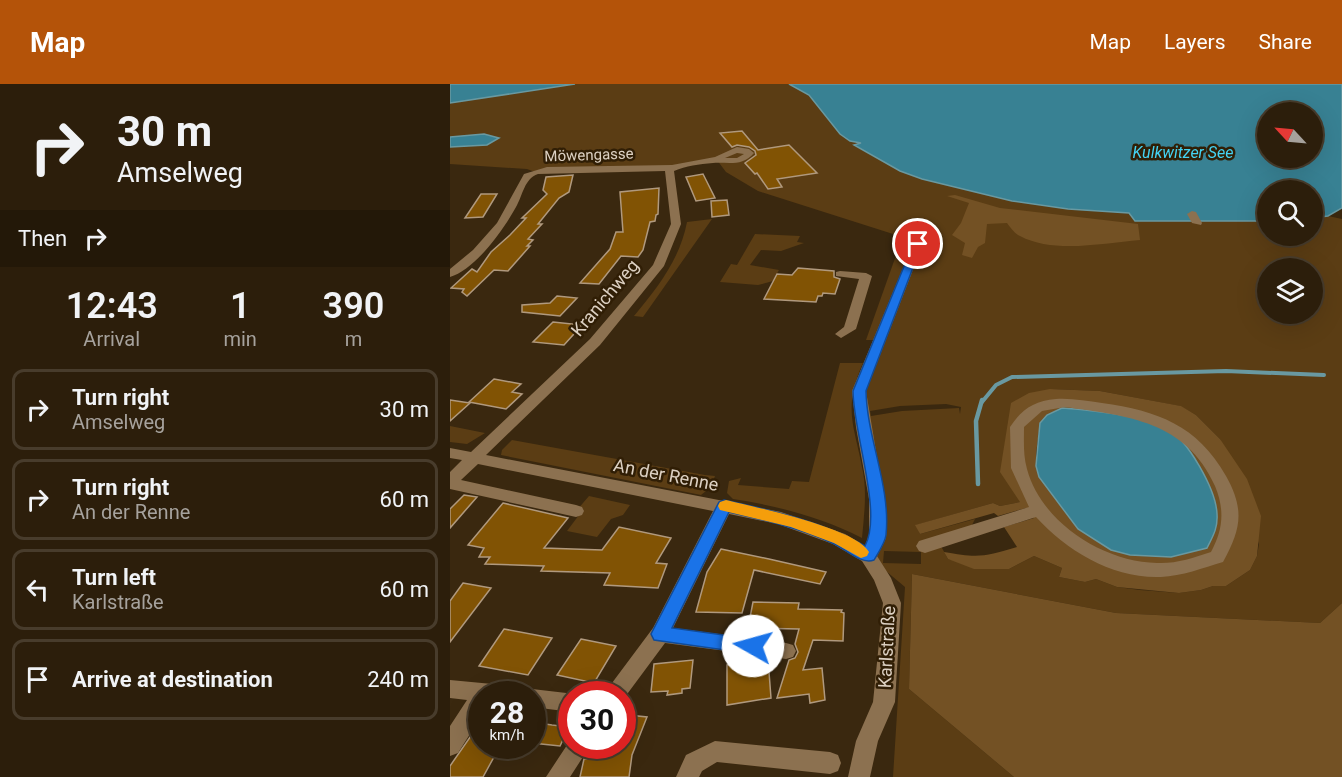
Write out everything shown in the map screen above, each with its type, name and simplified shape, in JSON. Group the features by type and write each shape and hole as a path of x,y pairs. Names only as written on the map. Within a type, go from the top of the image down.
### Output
{"street":[{"path":"672,168 717,160"},
{"name":"Möwengasse","path":"450,274 472,257 495,232 514,203 525,178 531,173 550,170 672,168"},
{"name":"Kranichweg","path":"450,482 595,342 658,266 676,224 669,170 672,168"},
{"path":"868,556 878,537 877,495 860,409 859,391 918,244"},
{"path":"840,274 866,276 850,329 841,334"},
{"path":"1065,403 1091,406 1151,417 1175,428 1194,442 1205,453 1231,504 1230,535 1217,557 1156,570 1117,564 1093,554 1048,520 1041,509 1020,472 1017,428 1028,412 1042,404 1065,403"},
{"name":"An der Renne","path":"450,453 781,518 839,539 868,556"},
{"path":"450,482 576,511"},
{"path":"626,681 660,634 724,506"},
{"path":"924,546 1041,509"},
{"name":"Karlstraße","path":"859,777 867,741 884,702 892,603 882,578 868,556"},
{"path":"660,634 786,651"},
{"path":"450,688 468,691"},
{"path":"450,746 468,721"},
{"path":"687,777 694,763 715,751 830,763"},
{"path":"557,777 570,759"}],"shaded area":[{"path":"575,84 789,84 809,95 840,134 850,141 861,143 855,146 892,166 905,165 927,180 1012,201 1068,209 1257,220 1257,246 1323,246 1323,217 1342,219 1342,603 1320,623 1116,613 912,574 909,689 1014,777 893,777 905,587 868,556 878,537 860,409 877,350 915,241 758,191 726,172 717,160 672,168 535,172 527,169 450,164 450,103","holes":["1050,389 1100,391 1180,406 1196,415 1220,439 1259,544 1257,556 1250,570 1226,586 1213,586 1179,593 1140,590 1117,587 1096,579 1085,582 1059,577 1062,568 1034,556 1009,569 948,559 936,537 971,527 975,519 920,534 916,525 993,503 1000,506 1020,502","946,404 961,407 960,414 959,408 902,411 871,416 870,411 900,406","884,551 921,552 921,564 883,563"]},
{"path":"955,195 1000,208 1138,224 1140,240 1079,246 1048,245 1018,235 1007,223 987,224 985,243 978,247 972,258 962,255 965,243 952,235 961,223 969,203 947,196"},
{"path":"712,219 643,317 634,316 673,260 687,222"},
{"path":"755,234 800,236 797,242 804,243 781,251 761,250 750,265 779,270 773,281 758,285 720,282 731,264 737,265"},
{"path":"906,243 911,244 910,251 874,340 866,340 899,247"},
{"path":"840,363 863,363 853,393 852,406 852,418 864,480 865,505 862,538 815,518 733,499 727,493 729,481 741,478 738,485 789,489 792,481 809,482"},
{"path":"1050,389 1100,391 1181,406 1196,415 1220,439 1247,479 1261,516 1257,556 1250,570 1226,586 1213,586 1179,593 1117,587 1096,579 1085,582 1059,577 1062,568 1034,556 1009,569 974,569 948,559 944,552 981,556 1017,547 1004,527 1034,518 1026,508 998,516 994,513 920,534 915,525 993,503 1000,506 1020,502 1000,472 1011,403 1029,393","holes":["1083,409 1168,428 1193,456 1111,550 1078,529 1040,477 1036,466 1040,423"]},
{"path":"450,426 485,433 467,444 450,442"},
{"path":"512,440 715,476 711,487 701,495 501,455 502,450"},
{"path":"589,496 630,505 623,515 611,519 597,537 567,531 582,511 577,510"},
{"path":"912,574 1116,613 1320,623 1342,603 1342,777 1014,777 909,689"}],"water":[{"path":"450,84 575,84 450,103"},
{"name":"Kulkwitzer See","path":"789,84 1342,84 1342,208 1323,217 1323,180 1257,180 1257,221 1135,221 1129,213 1068,209 1012,201 922,179 900,171 854,145 861,143 850,141 840,134 809,95"},
{"path":"484,134 499,138 487,145 450,147 450,137"},
{"path":"1062,408 1130,416 1156,423 1174,434 1192,454 1212,492 1217,524 1207,548 1171,557 1130,555 1111,550 1078,529 1039,477 1036,466 1040,423 1047,415"}],"building":[{"path":"742,131 758,150 789,145 817,173 777,179 782,187 768,189 757,173 755,174 745,163 756,155 755,151 749,147 737,145 732,147 720,133"},
{"path":"703,174 715,198 696,201 686,177"},
{"path":"573,175 569,192 559,198 538,224 542,224 528,239 533,240 527,246 530,246 508,271 494,270 467,296 462,292 464,289 451,288 472,269 477,272 491,252 510,235 526,218 522,218 547,194 543,190 546,177"},
{"path":"659,188 658,214 655,221 650,222 643,250 638,257 621,256 599,284 580,283 610,249 616,232 623,232 620,192"},
{"path":"481,194 497,194 483,217 465,218"},
{"path":"727,200 729,215 712,217 711,201"},
{"path":"798,268 834,271 834,277 840,279 835,294 823,293 822,296 818,296 816,302 764,299 777,274 792,275"},
{"path":"557,296 577,298 560,316 522,312 522,305 550,303"},
{"path":"553,322 582,325 564,345 533,342"},
{"path":"494,379 521,384 512,392 522,394 506,409 469,402"},
{"path":"450,400 470,403 450,421"},
{"path":"464,495 477,497 450,528 450,509"},
{"path":"503,503 568,518 544,548 602,550 619,527 671,538 656,563 667,564 658,588 604,585 610,573 541,571 544,566 485,564 490,557 479,557 484,548 468,545"},
{"path":"721,549 826,572 820,584 754,570 742,613 696,612 707,572"},
{"path":"463,583 491,588 450,642 450,601"},
{"path":"753,602 799,603 798,609 842,610 841,612 844,613 843,641 813,640 803,670 822,668 825,700 810,703 809,694 777,698 789,660 795,658 798,652 795,644 799,629 748,628"},
{"path":"504,629 552,638 528,675 479,666"},
{"path":"581,639 616,646 595,681 557,675"},
{"path":"768,659 771,698 727,705 727,665"},
{"path":"693,660 690,688 682,689 682,693 667,695 668,691 651,692 654,664"},
{"path":"636,716 647,717 636,745"},
{"path":"546,724 558,726 558,746 546,744"},
{"path":"468,740 468,759 493,759 483,777 450,777 450,766"},
{"path":"584,759 631,759 629,777 580,777"}],"waterway":[{"path":"982,402 996,385 1012,377 1226,371 1324,375"},
{"path":"978,484 976,421 982,400"}],"slow traffic":[{"path":"726,506 794,522 839,539 861,552"}],"route":[{"path":"753,646 660,634 724,506 781,518 808,527 839,539 868,556 878,537 877,495 860,409 859,391 918,244"}]}
